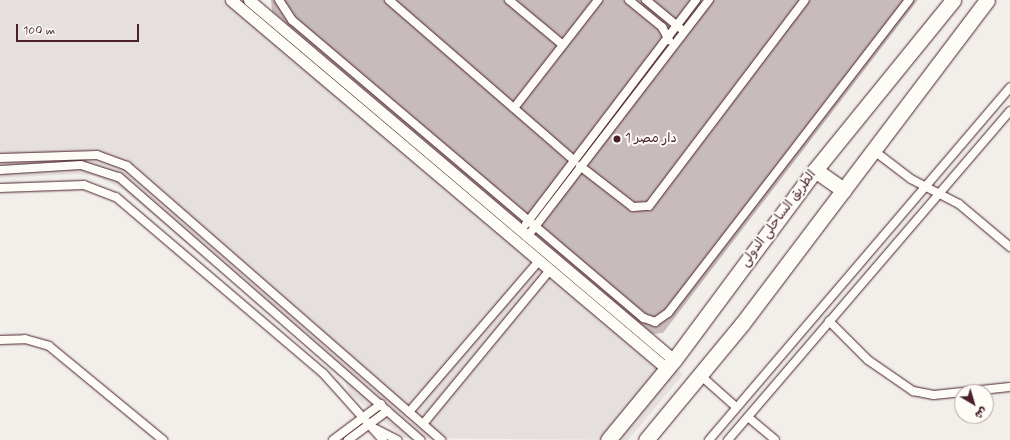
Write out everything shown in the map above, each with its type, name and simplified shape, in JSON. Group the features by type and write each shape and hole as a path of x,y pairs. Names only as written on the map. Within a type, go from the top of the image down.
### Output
{"highway":[{"name":"الطريق الساحلى الدولى","path":"608,440 671,364 815,170 953,0"},
{"path":"646,440 700,375 844,190 987,0"},
{"path":"815,170 844,190"}],"street":[{"path":"231,0 539,261 671,364"},
{"path":"279,0 286,15 644,318 660,321 909,0"},
{"path":"389,0 574,160"},
{"path":"509,0 563,45"},
{"path":"514,108 598,0"},
{"path":"629,0 662,27 667,38 675,45"},
{"path":"646,0 685,32"},
{"path":"523,234 529,220 696,0"},
{"path":"523,234 536,226 580,166 709,0"},
{"path":"580,166 633,207 649,206 805,0"},
{"path":"245,12 252,1 523,234 671,364"},
{"path":"709,440 1010,86"},
{"path":"728,440 1010,111"},
{"path":"873,150 925,186 966,208 1010,247"},
{"path":"0,158 97,154 127,166 441,440"},
{"path":"0,170 81,165 119,177 422,440 431,431"},
{"path":"0,188 84,185 116,197 323,373 383,440"},
{"path":"409,412 539,261"},
{"path":"423,424 550,270"},
{"path":"829,321 868,360 913,391 934,395 1010,387"},
{"path":"0,340 25,338 50,346 163,440"},
{"path":"359,384 366,375"},
{"path":"700,375 775,440"},
{"path":"333,440 381,404"},
{"path":"737,406 749,416"},
{"path":"348,440 387,411"},
{"path":"368,425 397,440"}],"shaded area":[{"path":"0,0 240,0 683,374 628,440 404,438 349,393 343,374 121,188 95,176 77,174 0,178"}],"building":[{"name":"دار مصر 1","path":"271,0 918,0 663,333 653,334 272,11"}],"place":[{"name":"دار مصر 1","path":"617,139"}]}
